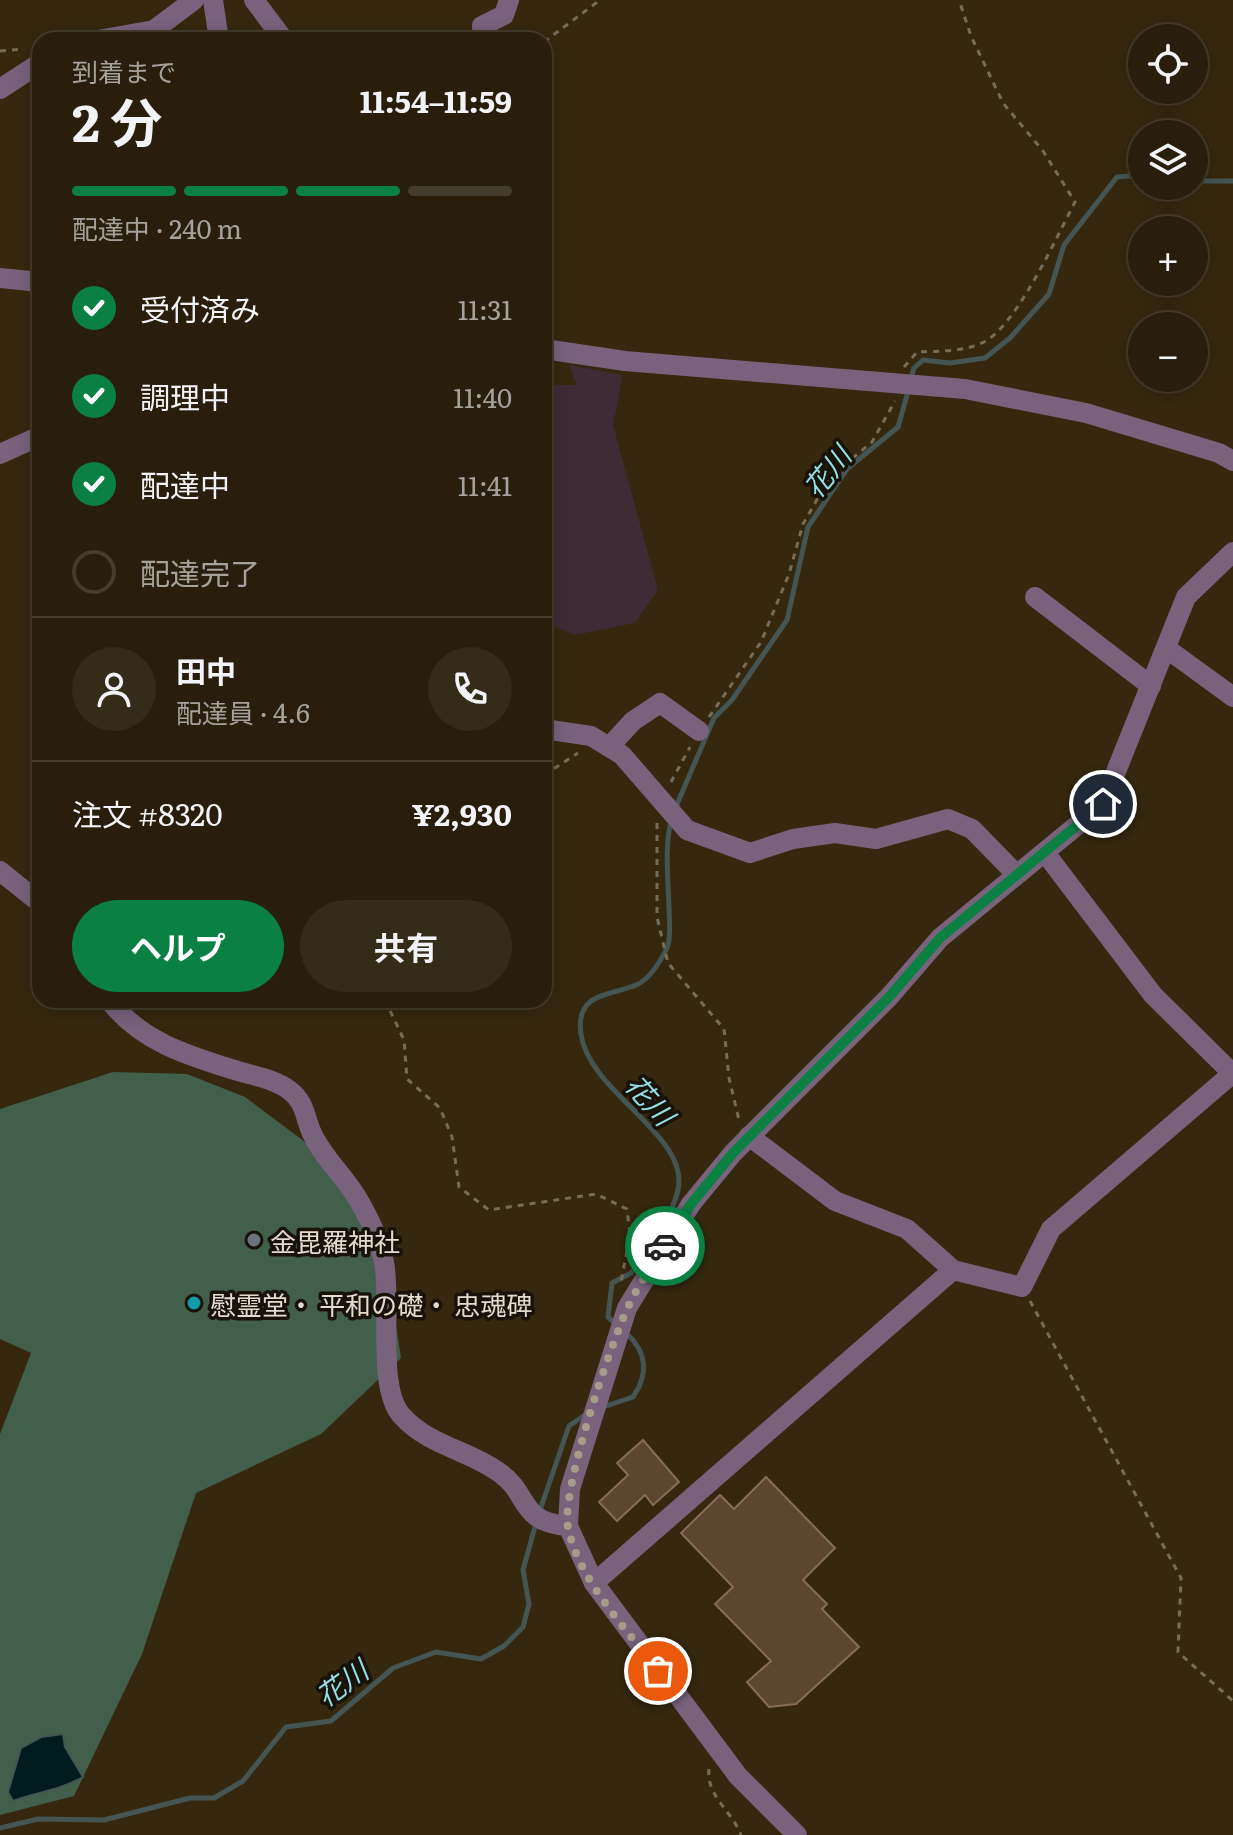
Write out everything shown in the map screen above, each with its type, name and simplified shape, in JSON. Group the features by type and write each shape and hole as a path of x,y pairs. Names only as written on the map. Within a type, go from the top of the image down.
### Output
{"street":[{"path":"143,32 154,30 194,0"},
{"path":"213,0 218,32"},
{"path":"254,0 278,32"},
{"path":"482,32 482,26 504,15 509,0"},
{"path":"0,89 32,57"},
{"path":"0,278 32,281"},
{"path":"552,350 625,361 965,389 1086,413 1219,453 1233,461"},
{"path":"0,454 32,440"},
{"path":"797,1835 720,1753 594,1583 568,1526 568,1502 576,1463 627,1308 691,1204 749,1136 889,997 940,938 1016,874 1046,854 1103,804 1186,597 1224,574 1233,552"},
{"path":"1035,597 1151,686"},
{"path":"1166,648 1233,697"},
{"path":"603,744 660,703 699,731"},
{"path":"552,731 603,744 622,755 687,830 750,853 793,839 835,833 876,839 948,819 972,829 1016,874"},
{"path":"749,1136 824,1195 907,1229 953,1270 1022,1287 1051,1229 1233,1074 1215,1052 1153,995 1046,854"},
{"path":"0,871 32,897"},
{"path":"115,1008 125,1021 145,1036 213,1064 286,1087 304,1105 311,1131 357,1198 381,1253 386,1281 388,1386 399,1414 443,1447 503,1475 534,1515 547,1523 568,1526"},
{"path":"594,1583 953,1270"}],"path":[{"path":"552,36 600,0"},
{"path":"749,1136 735,1114 724,1029 668,963 657,917 656,831 661,801 699,731 761,642 789,574 803,524 830,477 872,442 895,403 897,383 907,360 917,352 959,350 985,341 1001,327 1038,274 1075,202 1043,151 1003,103 971,36 959,0"},
{"path":"0,51 32,56"},
{"path":"552,771 603,744"},
{"path":"389,1008 404,1040 407,1079 440,1108 452,1137 459,1187 489,1210 596,1194 627,1209 630,1235 619,1292"},
{"path":"1022,1287 1071,1371 1181,1578 1178,1652 1224,1698 1233,1701"},
{"path":"720,1753 710,1765 707,1781 741,1835"}],"shaded area":[{"path":"569,365 623,375 613,425 658,590 635,623 575,635 552,625 552,385 577,385"}],"green space":[{"path":"113,1072 187,1074 245,1097 325,1157 382,1234 401,1358 321,1434 196,1493 142,1654 74,1796 0,1815 0,1434 31,1353 0,1339 0,1109"}],"water":[{"path":"63,1734 65,1747 83,1777 13,1801 8,1792 21,1748 41,1737"}],"building":[{"path":"643,1440 679,1482 653,1505 645,1495 617,1521 599,1502 628,1475 617,1463"},
{"path":"766,1477 835,1548 803,1580 827,1604 822,1609 859,1647 796,1704 769,1707 747,1682 771,1661 715,1604 733,1587 681,1533 720,1495 734,1509"}],"waterway":[{"name":"花川","path":"911,378 914,368 923,360 950,363 985,358 1010,338 1049,294 1064,245 1117,177 1128,176"},
{"name":"花川","path":"1208,181 1233,181"},
{"name":"花川","path":"675,809 714,718 732,700 787,620 808,527 847,469 898,427 909,388"},
{"name":"花川","path":"616,1324 608,1317 612,1283 631,1273 660,1230 677,1194 678,1173 671,1153 657,1134 602,1076 588,1056 581,1034 581,1020 583,1010 596,998 645,979 667,948 670,927 667,853 671,822"},
{"name":"花川","path":"603,1407 633,1397 642,1380 642,1356 626,1333"},
{"name":"花川","path":"540,1510 569,1426 589,1412"},
{"name":"花川","path":"0,1828 38,1819 104,1820 190,1798 214,1798 243,1781 286,1727 331,1721 393,1668 436,1652 481,1659 504,1646 523,1627 529,1604 523,1570 536,1523"}],"way so far":[{"path":"658,1671 584,1566 571,1538 567,1514 576,1463 627,1308 665,1246"}],"place":[{"name":"金毘羅神社","path":"254,1240"},
{"name":"慰霊堂・ 平和の礎・ 忠魂碑","path":"194,1303"}],"route":[{"path":"665,1246 691,1204 733,1153 889,997 940,938 1016,874 1046,854 1103,804"}]}
